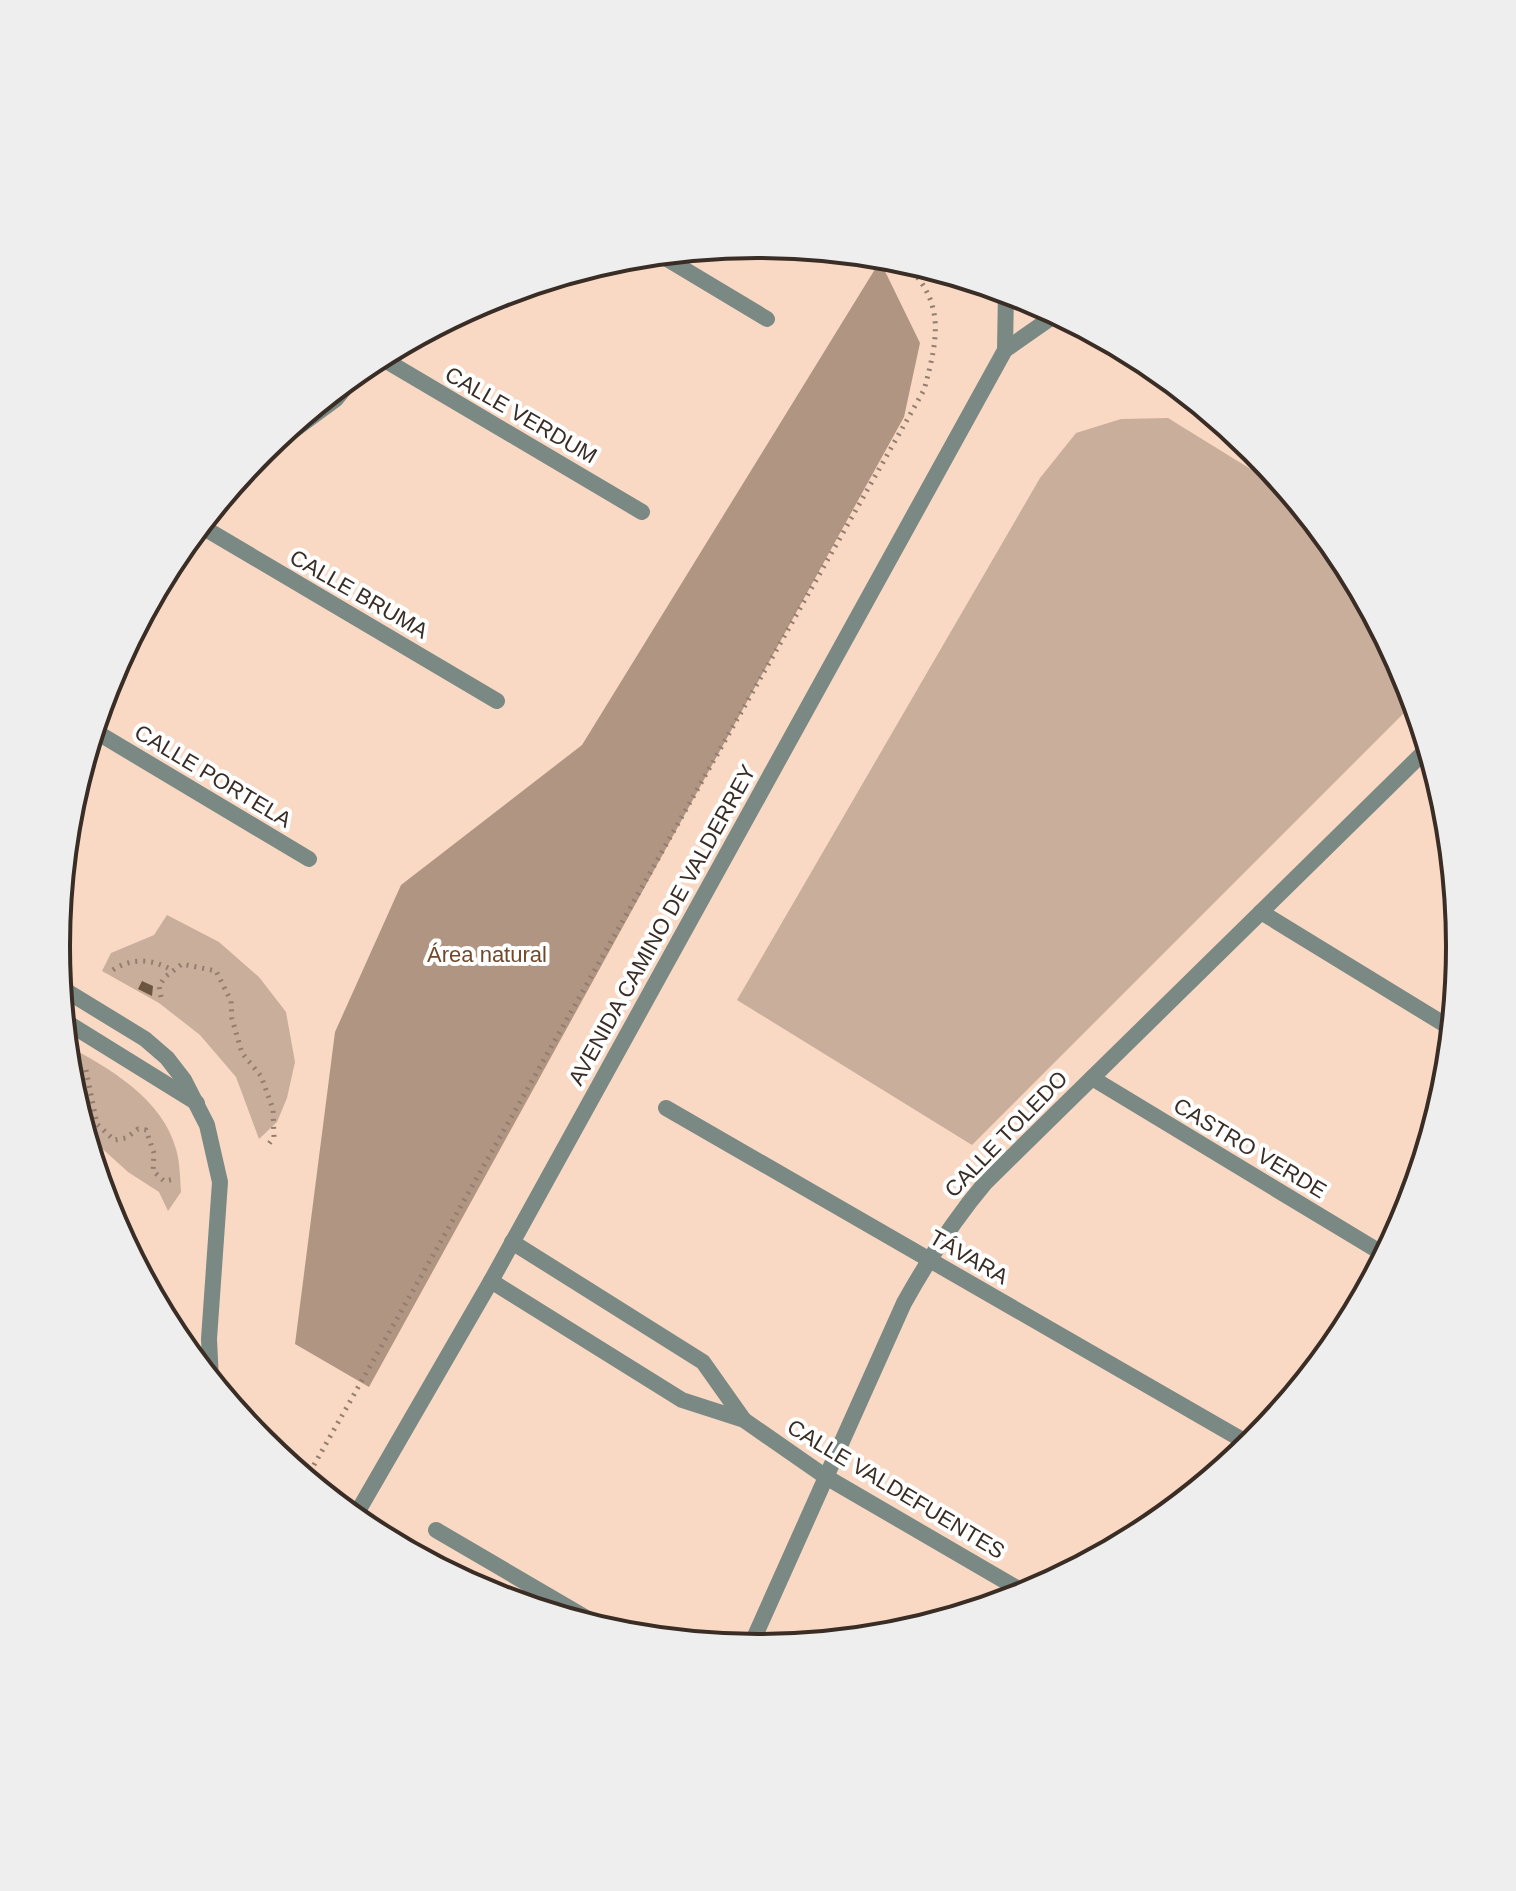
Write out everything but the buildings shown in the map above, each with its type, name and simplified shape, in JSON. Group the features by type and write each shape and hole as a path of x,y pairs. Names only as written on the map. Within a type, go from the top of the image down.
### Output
{"street":[{"path":"673,263 767,319"},
{"name":"AVENIDA CAMINO DE VALDERREY","path":"1005,350 1006,304"},
{"name":"AVENIDA CAMINO DE VALDERREY","path":"361,1507 491,1281 1005,350 1046,321"},
{"name":"CALLE VERDUM","path":"391,364 642,512"},
{"name":"CALLE BRUMA","path":"209,531 497,701"},
{"name":"CALLE PORTELA","path":"103,736 309,859"},
{"name":"CALLE TOLEDO","path":"756,1634 904,1303 959,1215 985,1183 1420,756"},
{"path":"1261,912 1441,1022"},
{"path":"71,994 145,1039 167,1058 198,1104 213,1146 220,1182 210,1361"},
{"path":"75,1028 198,1104"},
{"name":"CASTRO VERDE","path":"1092,1078 1375,1249"},
{"name":"TÁVARA","path":"666,1108 1238,1438"},
{"name":"CALLE VALDEFUENTES","path":"512,1242 703,1362 744,1420"},
{"name":"CALLE VALDEFUENTES","path":"491,1281 682,1400 744,1420 826,1477 1011,1585"},
{"path":"436,1530 565,1605"}],"path":[{"path":"312,1469 924,390 933,358 937,317 930,293 920,277"},
{"path":"113,970 123,963 157,961 173,971"},
{"path":"161,997 159,986 182,964 216,971 231,1001 234,1028 242,1053 261,1076 273,1109 274,1137 268,1145"},
{"path":"86,1070 97,1124 114,1140 126,1138 138,1129 146,1130 154,1153 153,1171 164,1181 175,1179"}],"shaded area":[{"path":"1168,418 1257,473 1304,527 1330,563 1375,641 1405,712 972,1145 737,1000 1040,478 1076,433 1121,419"},
{"path":"167,915 219,942 259,977 286,1012 295,1062 287,1098 277,1122 259,1139 236,1077 200,1035 159,1003 102,971 111,953 154,935"},
{"path":"79,1052 132,1086 159,1114 177,1154 181,1192 168,1211 159,1192 128,1172 101,1147"}],"green space":[{"name":"Área natural","path":"876,268 884,270 920,343 904,417 369,1387 295,1344 335,1032 401,885 582,745"}]}
